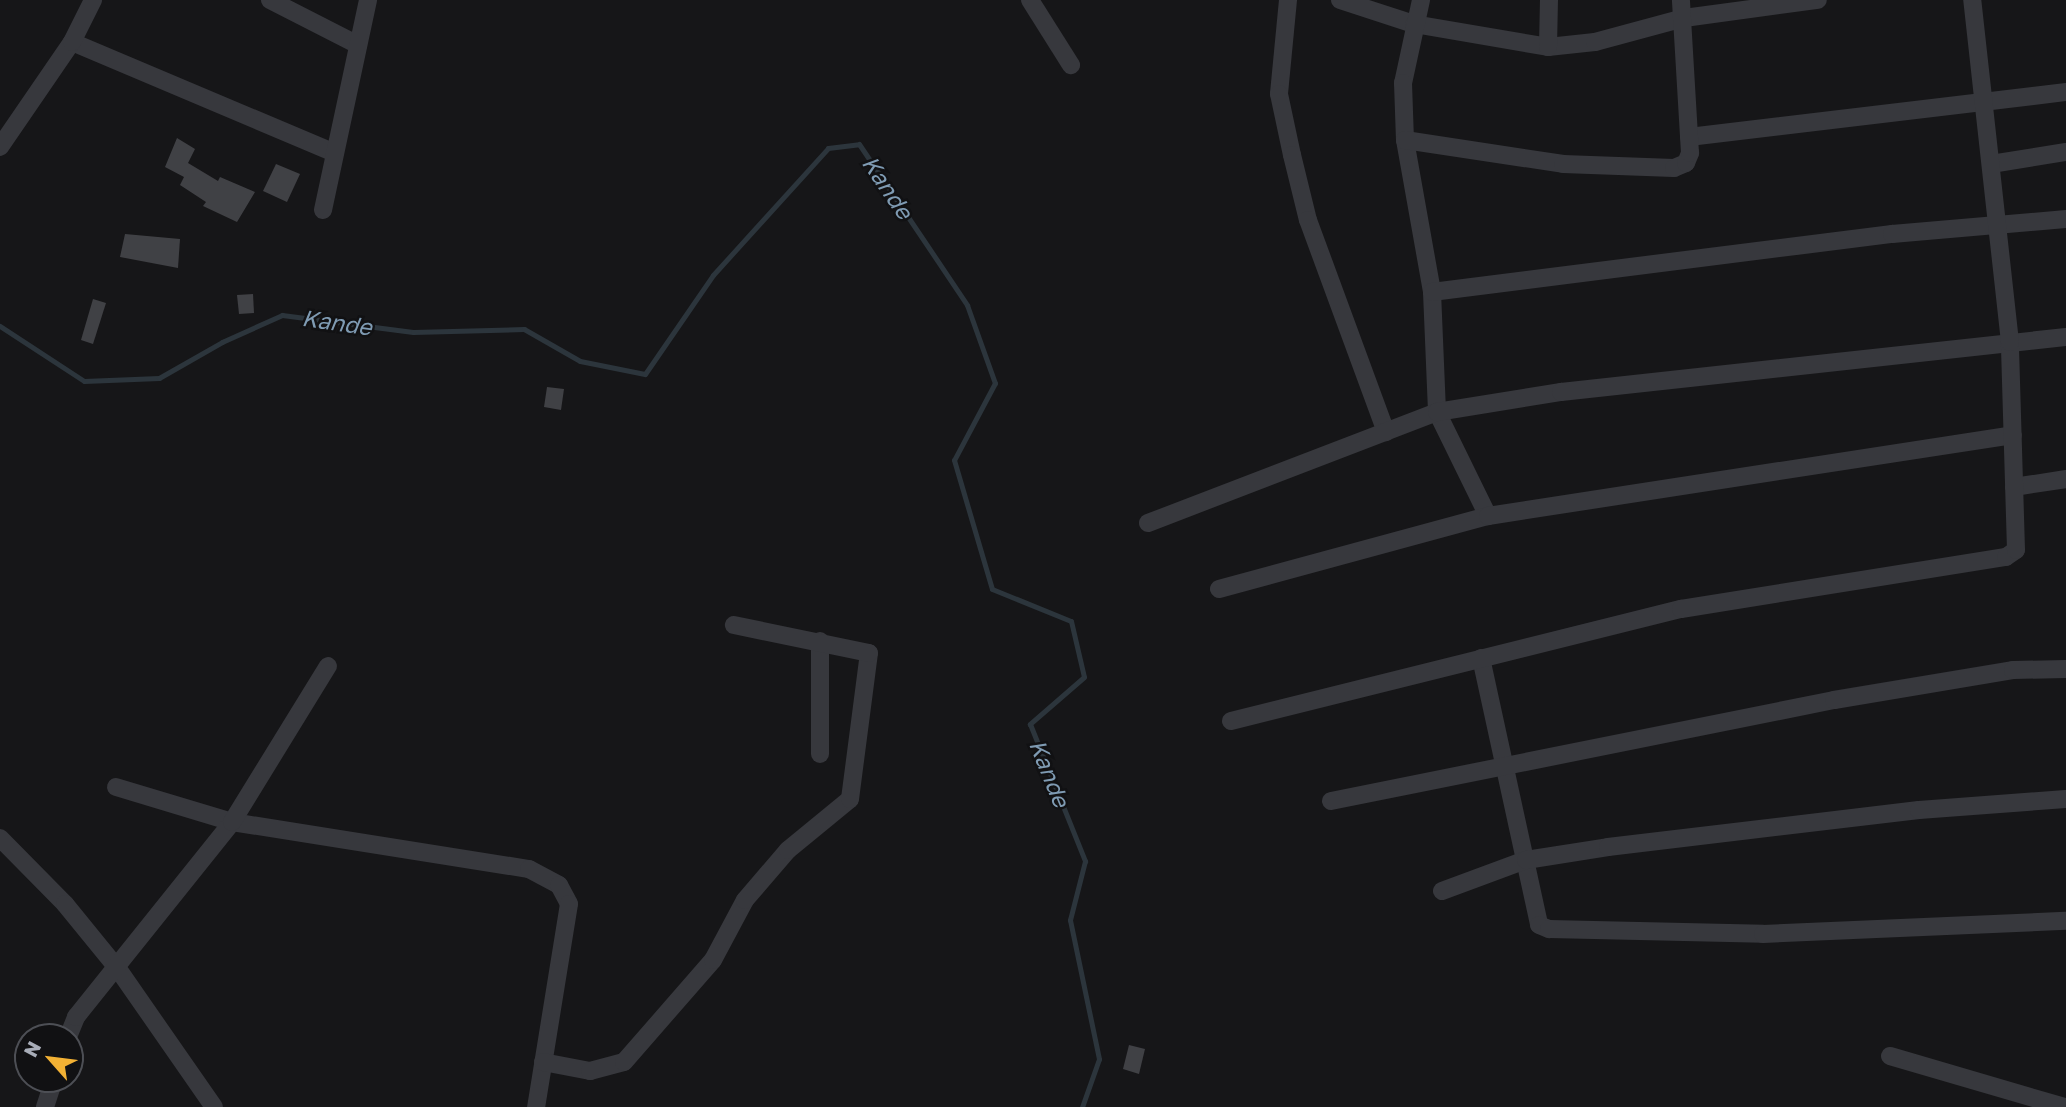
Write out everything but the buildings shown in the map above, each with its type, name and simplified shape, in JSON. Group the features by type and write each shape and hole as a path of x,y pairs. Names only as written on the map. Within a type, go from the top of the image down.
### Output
{"street":[{"path":"0,147 72,42 93,0"},
{"path":"270,0 358,46"},
{"path":"323,210 368,0"},
{"path":"1030,0 1071,65"},
{"path":"1288,0 1279,94 1292,155 1308,220 1386,432"},
{"path":"1340,0 1414,24 1548,47 1595,42 1683,9 1818,0"},
{"path":"1421,0 1403,83 1405,140 1432,292 1437,412 1488,516"},
{"path":"1548,47 1549,0"},
{"path":"1231,721 1681,609 2006,557 2018,544 2010,342 1972,0"},
{"path":"1405,140 1563,164 1674,168 1686,163 1689,137 1683,9"},
{"path":"72,42 335,153"},
{"path":"1689,137 1985,105 2066,92"},
{"path":"1992,164 2066,152"},
{"path":"1432,292 1998,222 2066,219"},
{"path":"1148,523 1437,412 1561,392 2066,337"},
{"path":"1219,589 1488,516 2013,435"},
{"path":"2014,487 2066,479"},
{"path":"543,1062 590,1071 624,1062 713,960 745,900 779,860 850,799 871,657 866,652 820,641 734,625"},
{"path":"820,641 820,754"},
{"path":"1481,658 1526,860 1535,918 1549,929 1762,934 2066,921"},
{"path":"74,1023 232,822 328,666"},
{"path":"1331,801 1834,700 2013,670 2066,669"},
{"path":"116,787 232,822 529,869 559,885 569,904 536,1107"},
{"path":"1442,891 1526,860 1919,810 2066,799"},
{"path":"0,838 65,904 118,969 214,1107"},
{"path":"1890,1056 2064,1107"}],"waterway":[{"name":"Kande","path":"0,326 84,381 159,378 222,342 282,315 413,332 524,329 580,361 645,374 713,275 828,148 859,144 967,305 995,383 954,460 992,589 1071,621 1084,677 1030,724 1085,861 1070,920 1099,1059 1082,1107"}]}
